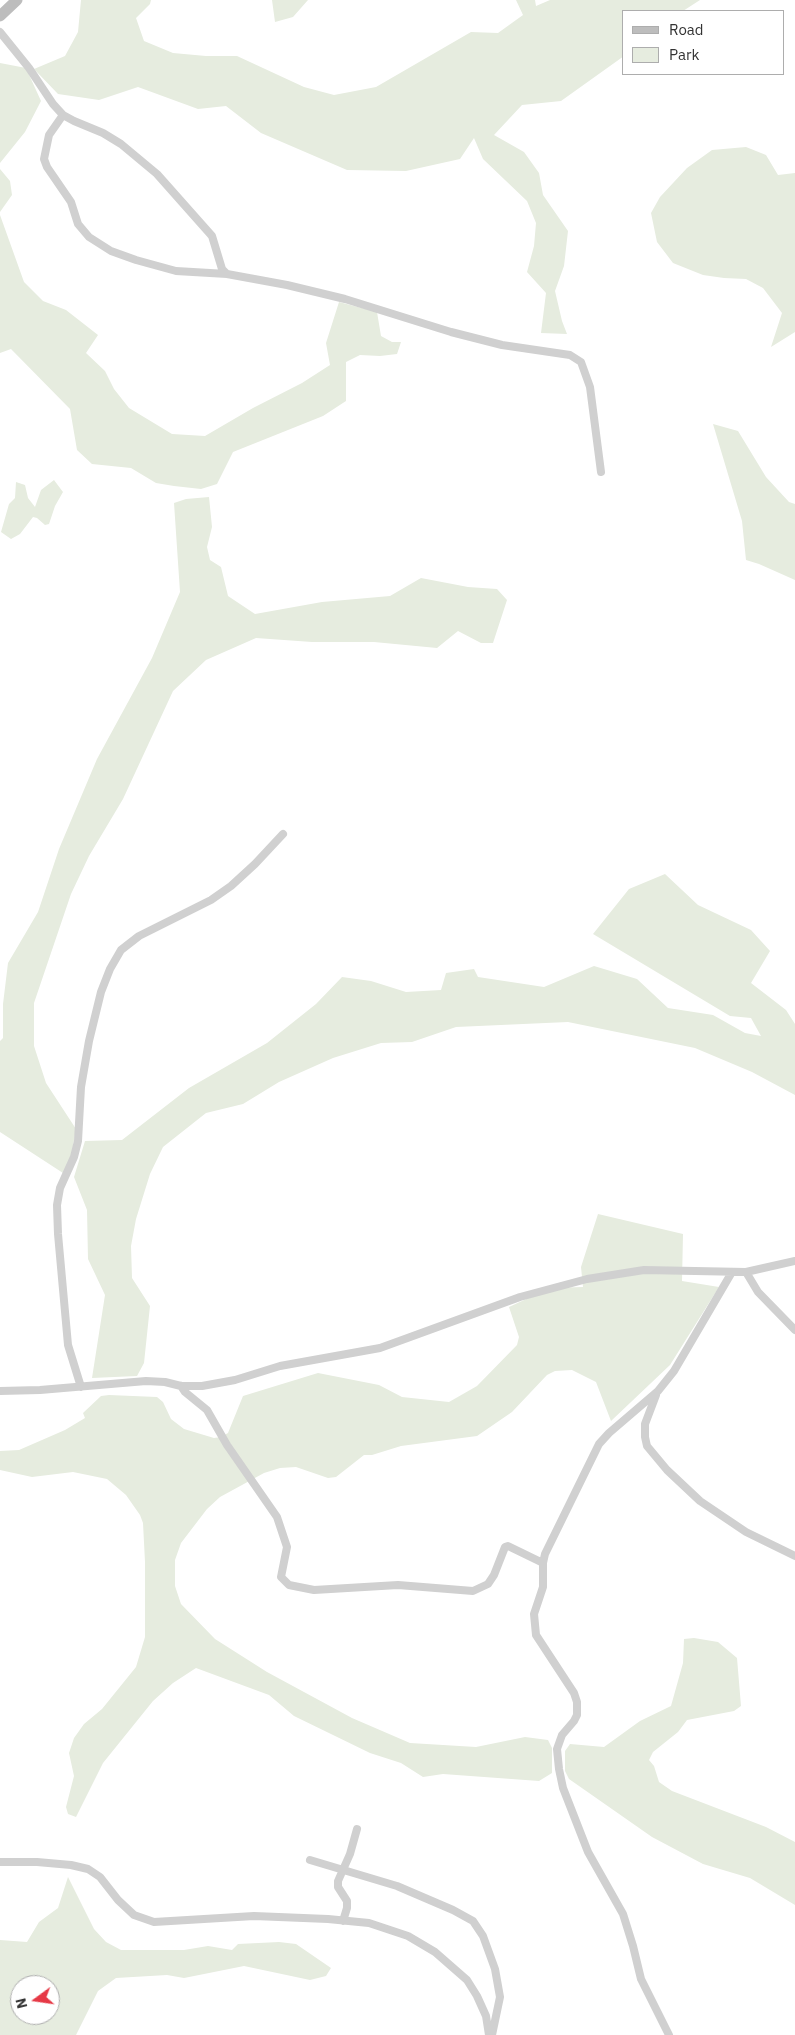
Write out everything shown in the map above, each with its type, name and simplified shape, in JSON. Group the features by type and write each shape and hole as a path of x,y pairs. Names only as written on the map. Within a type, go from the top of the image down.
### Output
{"street":[{"path":"0,16 17,0"},
{"path":"0,32 29,68 47,97 63,114 74,121 103,133 121,144 157,174 212,236 222,269 227,274"},
{"path":"63,114 49,136 44,159 47,167 70,202 78,224 89,237 111,251 176,271 227,274 287,285 345,299 451,332 502,345 570,355 576,358 584,368 590,388 601,472"},
{"path":"81,1387 68,1345 57,1205 60,1188 74,1157 78,1141 81,1087 89,1041 101,992 110,969 122,950 139,936 211,900 231,886 255,864 282,834"},
{"path":"0,1391 40,1390 146,1381 165,1382 181,1386 202,1386 235,1380 280,1366 380,1348 520,1297 587,1279 644,1270 746,1272 795,1261"},
{"path":"669,2035 640,1979 634,1946 622,1914 588,1852 563,1788 557,1750 562,1735 577,1715 577,1702 574,1692 536,1635 534,1614 543,1587 543,1563 548,1547 568,1511 599,1444 658,1390 674,1371 732,1272"},
{"path":"746,1272 758,1292 795,1330"},
{"path":"181,1386 185,1392 207,1410 227,1446 277,1517 287,1546 281,1578 289,1585 314,1590 398,1585 473,1591 488,1584 494,1575 505,1547 508,1546 543,1563"},
{"path":"658,1390 646,1424 645,1437 647,1446 667,1470 700,1501 746,1532 795,1556"},
{"path":"343,1921 347,1908 345,1896 338,1888 342,1870 350,1854 357,1830"},
{"path":"310,1860 397,1886 453,1910 473,1921 483,1936 495,1969 500,1997 490,2035"},
{"path":"0,1862 37,1862 70,1865 88,1869 100,1877 118,1900 134,1915 154,1922 254,1916 369,1923 408,1936 435,1952 467,1980 478,1996 486,2016 490,2035"}],"green space":[{"path":"81,0 151,0 150,4 136,18 144,41 173,53 237,56 304,87 334,95 376,87 471,32 498,33 523,15 516,0 535,0 536,6 550,0 700,0 685,10 622,10 622,57 561,101 522,105 494,135 524,152 539,173 543,195 568,231 564,266 555,291 567,334 541,333 546,293 527,272 534,246 536,223 527,201 483,159 474,138 460,159 406,171 347,170 261,133 226,106 198,109 138,87 99,100 58,94 34,69 65,56 78,32"},
{"path":"272,0 308,0 293,17 275,22"},
{"path":"0,63 26,68 41,101 25,132 0,163"},
{"path":"746,147 766,155 778,175 795,173 795,332 771,347 782,313 763,288 746,279 703,275 673,263 657,242 651,213 660,197 687,168 712,150"},
{"path":"0,169 10,181 12,195 0,212"},
{"path":"0,215 24,282 43,301 66,310 98,335 86,353 105,371 114,389 129,408 172,434 205,436 253,408 302,383 330,365 326,343 339,302 377,312 381,336 392,342 401,342 397,354 380,356 360,355 346,362 346,401 323,416 233,452 217,484 201,489 174,486 156,483 131,468 92,464 77,450 70,409 11,349 0,353"},
{"path":"713,424 738,431 766,477 789,502 795,504 795,580 746,560 742,521"},
{"path":"54,480 63,492 55,506 49,524 45,525 33,517 20,534 11,539 1,532 9,504 15,498 16,482 25,485 28,498 35,507 41,490"},
{"path":"209,497 212,527 207,547 210,560 221,567 228,596 255,614 322,602 390,596 421,578 468,587 497,589 507,600 493,643 481,643 458,631 437,648 374,642 312,642 256,638 206,660 173,691 123,799 89,856 71,894 34,1003 34,1046 46,1083 76,1129 71,1157 63,1173 0,1132 0,1041 3,1038 3,1004 8,963 38,912 59,849 97,759 152,658 180,592 174,503 186,499"},
{"path":"665,874 698,905 751,930 770,951 751,983 786,1010 795,1024 795,1095 752,1072 695,1048 568,1022 456,1027 412,1042 381,1043 333,1058 279,1082 243,1104 206,1113 163,1147 150,1174 136,1219 131,1246 132,1278 150,1306 144,1363 137,1376 92,1378 105,1295 88,1259 87,1210 74,1177 85,1141 122,1140 189,1088 267,1043 316,1004 342,977 371,981 406,992 441,990 446,973 474,969 478,977 544,987 594,966 637,979 668,1008 713,1015 745,1033 761,1036 751,1018 730,1016 593,934 629,889"},
{"path":"598,1214 683,1234 682,1281 719,1287 670,1365 611,1421 596,1382 572,1370 555,1371 547,1375 512,1412 477,1436 401,1446 372,1455 364,1455 336,1477 328,1478 296,1467 280,1468 264,1473 220,1497 207,1509 181,1543 175,1560 175,1586 181,1604 215,1639 267,1672 352,1718 410,1743 476,1747 525,1737 548,1740 552,1748 552,1773 539,1781 443,1774 423,1777 401,1763 370,1753 294,1716 269,1695 196,1668 173,1683 153,1701 103,1763 76,1817 68,1814 66,1807 74,1776 69,1753 74,1738 84,1724 102,1709 136,1667 145,1637 143,1523 140,1515 126,1495 107,1479 73,1472 32,1477 0,1470 0,1451 19,1450 65,1430 85,1418 83,1413 101,1396 109,1395 157,1397 163,1402 171,1419 184,1429 214,1438 228,1433 243,1396 318,1373 379,1385 402,1397 449,1402 477,1386 517,1345 519,1337 509,1307 550,1288 583,1287 581,1267"},
{"path":"694,1638 718,1642 737,1658 741,1706 734,1711 687,1720 678,1732 653,1752 649,1760 654,1766 659,1782 672,1791 766,1827 795,1842 795,1905 750,1878 703,1864 652,1837 569,1779 565,1771 565,1751 570,1744 604,1747 640,1721 671,1706 683,1663 684,1639"},
{"path":"68,1877 94,1929 106,1942 121,1950 184,1950 208,1946 232,1950 238,1944 279,1942 296,1944 331,1968 326,1976 310,1980 244,1966 184,1978 167,1975 116,1978 98,1991 76,2035 0,2035 0,1940 27,1942 39,1922 58,1908"}]}
